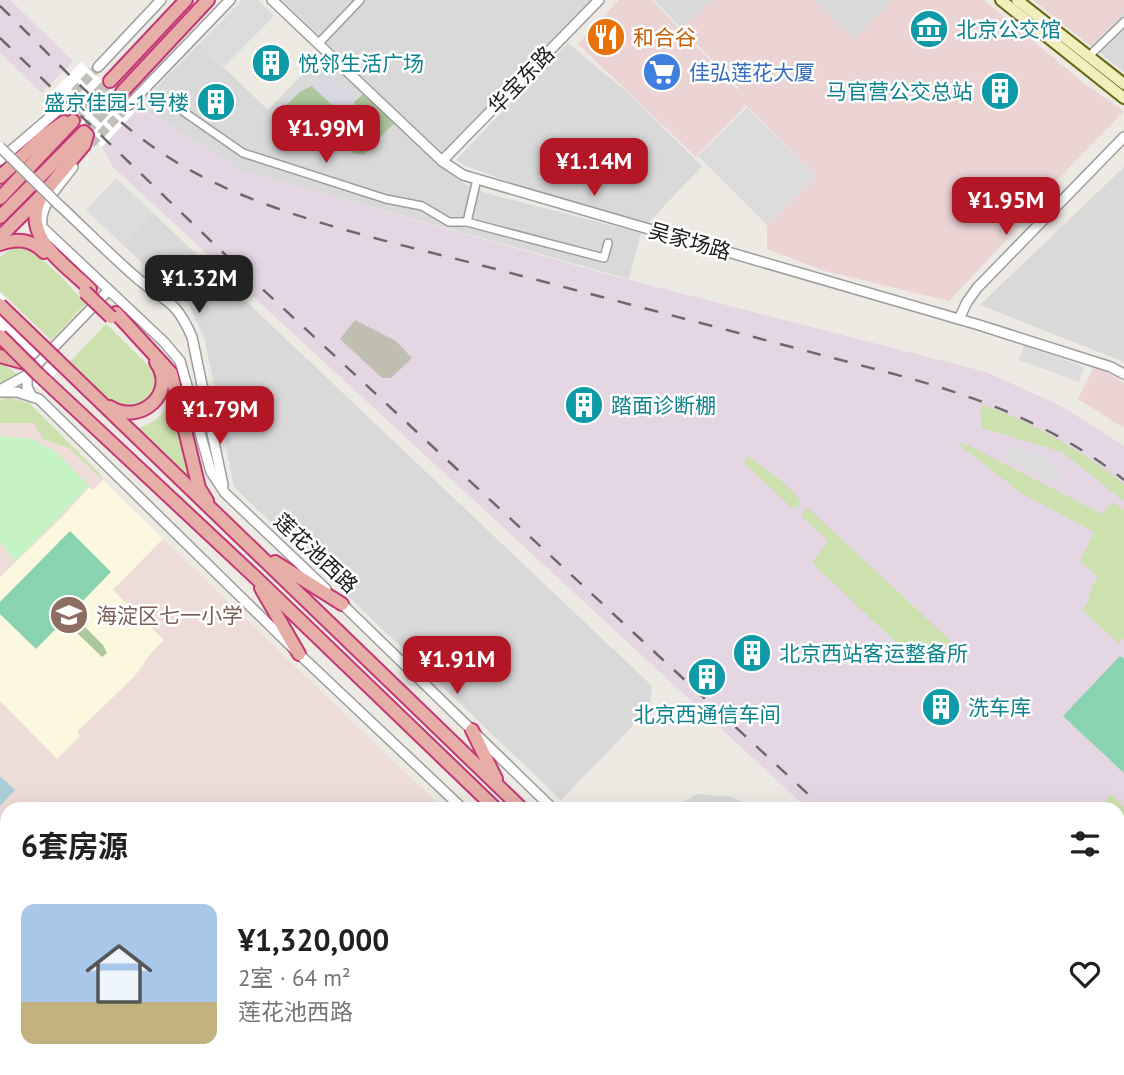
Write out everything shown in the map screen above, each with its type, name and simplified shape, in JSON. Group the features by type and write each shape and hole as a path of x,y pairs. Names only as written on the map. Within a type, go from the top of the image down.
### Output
{"highway":[{"path":"110,81 186,0"},
{"path":"122,92 208,0"},
{"path":"0,177 3,166 72,119 0,198"},
{"path":"0,237 42,195 84,145 87,137"},
{"path":"0,217 87,137"},
{"path":"42,195 35,220 41,239 171,373 199,488 212,510"},
{"path":"0,244 23,240 38,246 88,290"},
{"name":"莲花池西路","path":"0,305 514,802"},
{"path":"98,400 118,412 137,413 154,404 159,397 162,383 162,372 152,356 113,315"},
{"path":"0,336 31,371 254,576 489,802"},
{"path":"0,356 31,371"},
{"path":"254,549 342,604"},
{"path":"254,576 299,654"},
{"path":"472,730 500,789"}],"main road":[{"path":"1001,0 1124,98"},
{"path":"1017,0 1124,84"}],"street":[{"path":"98,67 161,0"},
{"path":"129,105 230,0"},
{"name":"吴家场路","path":"272,0 442,161 463,175 959,319 1111,367 1124,374"},
{"path":"318,44 360,0"},
{"name":"华宝东路","path":"442,161 599,0"},
{"path":"1088,57 1124,22"},
{"path":"3,166 56,112"},
{"path":"184,112 243,153 386,199 422,206 450,222 467,222 604,258 608,243"},
{"name":"莲花池西路","path":"87,137 40,215 42,228 164,342 180,361 211,472 225,493 546,802"},
{"path":"959,319 977,288 1124,137"},
{"path":"0,147 139,280 165,297 183,315 192,337 225,493"},
{"path":"467,222 477,179"},
{"path":"0,391 31,371 108,291"},
{"path":"31,371 27,387 32,397"},
{"path":"0,391 17,392 39,399 299,654 456,802"}],"shaded area":[{"path":"0,0 10,0 73,61 42,93 0,53"},
{"path":"242,0 258,0 274,16 224,67 199,44"},
{"path":"282,0 591,0 442,153"},
{"path":"619,0 652,0 738,90 681,28 712,0 815,0 853,39 894,0 984,0 1085,84 1124,111 1026,212 1029,216 949,301 825,271 767,249 767,225 815,176 744,103 745,106 696,157 578,44"},
{"path":"654,0 712,0 681,28"},
{"path":"815,0 894,0 853,39"},
{"path":"1033,0 1124,0 1124,13 1091,46"},
{"path":"1124,13 1124,72 1091,46"},
{"path":"568,43 627,92 702,166 648,223 528,189 456,160"},
{"path":"199,44 268,110 325,51 466,185 486,193 641,233 629,279 240,170 139,105"},
{"path":"321,76 332,80 342,89 345,87 357,99 354,103 364,113 360,121 353,125 312,86"},
{"path":"139,105 240,170 606,274 986,372 1061,406 1124,446 1124,802 801,802 113,167 102,147"},
{"path":"747,108 815,176 767,225 698,156"},
{"path":"1124,167 1124,362 980,305"},
{"path":"116,178 153,213 123,245 86,210"},
{"path":"153,213 652,686 650,704 628,731 561,800 234,487 205,340 190,307 123,245"},
{"path":"355,320 396,341 412,358 391,378 382,378 340,339"},
{"path":"1024,345 1084,367 1079,382 1019,360"},
{"path":"1095,364 1124,383 1124,428 1078,399"},
{"path":"0,423 35,423 43,439 69,448 103,480 93,490 89,487 0,577"},
{"path":"1013,444 1050,458 1047,462 1061,475 1060,486 1006,458"},
{"name":"海淀区七一小学","path":"103,480 163,539 113,590 164,640 135,676 77,732 81,736 57,759 0,701 0,577 64,515 89,486 93,490"},
{"path":"163,539 436,802 0,802 0,701 57,759 80,736 77,732 135,676 164,640 113,590"},
{"path":"697,794 731,797 745,802 683,802"}],"green space":[{"path":"312,86 353,124 354,102 368,90 398,119 364,154 354,154 335,135 329,141 313,127 305,135 280,111 301,91"},
{"path":"19,248 47,263 86,303 51,340 0,291 0,257"},
{"path":"106,324 153,370 153,397 137,408 113,405 70,362"},
{"path":"3,364 20,376 0,384 0,365"},
{"path":"174,396 191,477 188,478 136,429 159,417"},
{"path":"8,397 29,403 103,480 69,448 43,439 34,423 0,423 0,400"},
{"path":"983,405 1057,438 1091,460 1124,484 1124,501 1062,452 982,428 980,412"},
{"path":"0,436 32,439 56,452 89,486 15,562 0,541"},
{"path":"957,443 966,444 1102,514 1113,502 1124,510 1124,638 1119,644 1082,610 1098,577 1080,561 1094,532 1021,493"},
{"path":"747,456 775,476 800,499 798,508 791,507 747,466 744,462"},
{"path":"808,508 954,644 938,661 932,656 922,667 812,563 828,541 801,516"},
{"path":"70,531 111,572 36,649 0,614 0,602"},
{"path":"85,627 103,645 107,653 102,657 76,632"},
{"path":"1120,656 1124,659 1124,773 1063,716"},
{"path":"1110,794 1119,802 1105,802"}],"water":[{"path":"0,776 15,790 4,802 0,802"}],"pier":[{"path":"81,62 135,112 102,147 48,96"},
{"path":"0,293 69,360 40,390 16,367 0,362"}],"waterway":[{"path":"293,108 345,134 358,147"}],"tunnel":[{"path":"56,112 98,67"},
{"path":"73,121 110,81"},
{"path":"84,132 122,92"},
{"path":"91,144 129,105"}],"railway":[{"path":"0,6 89,94 137,135 188,169 256,201 371,237 905,377 963,395 1047,430 1124,480"},
{"path":"0,38 216,246 817,802"}],"place":[{"name":"北京公交馆","path":"929,29"},
{"name":"和合谷","path":"606,37"},
{"name":"悦邻生活广场","path":"271,63"},
{"name":"佳弘莲花大厦","path":"662,72"},
{"name":"马官营公交总站","path":"1000,91"},
{"name":"盛京佳园-1号楼","path":"216,102"},
{"name":"踏面诊断棚","path":"584,405"},
{"name":"海淀区七一小学","path":"69,615"},
{"name":"北京西站客运整备所","path":"752,653"},
{"name":"北京西通信车间","path":"707,677"},
{"name":"洗车库","path":"941,707"}]}
